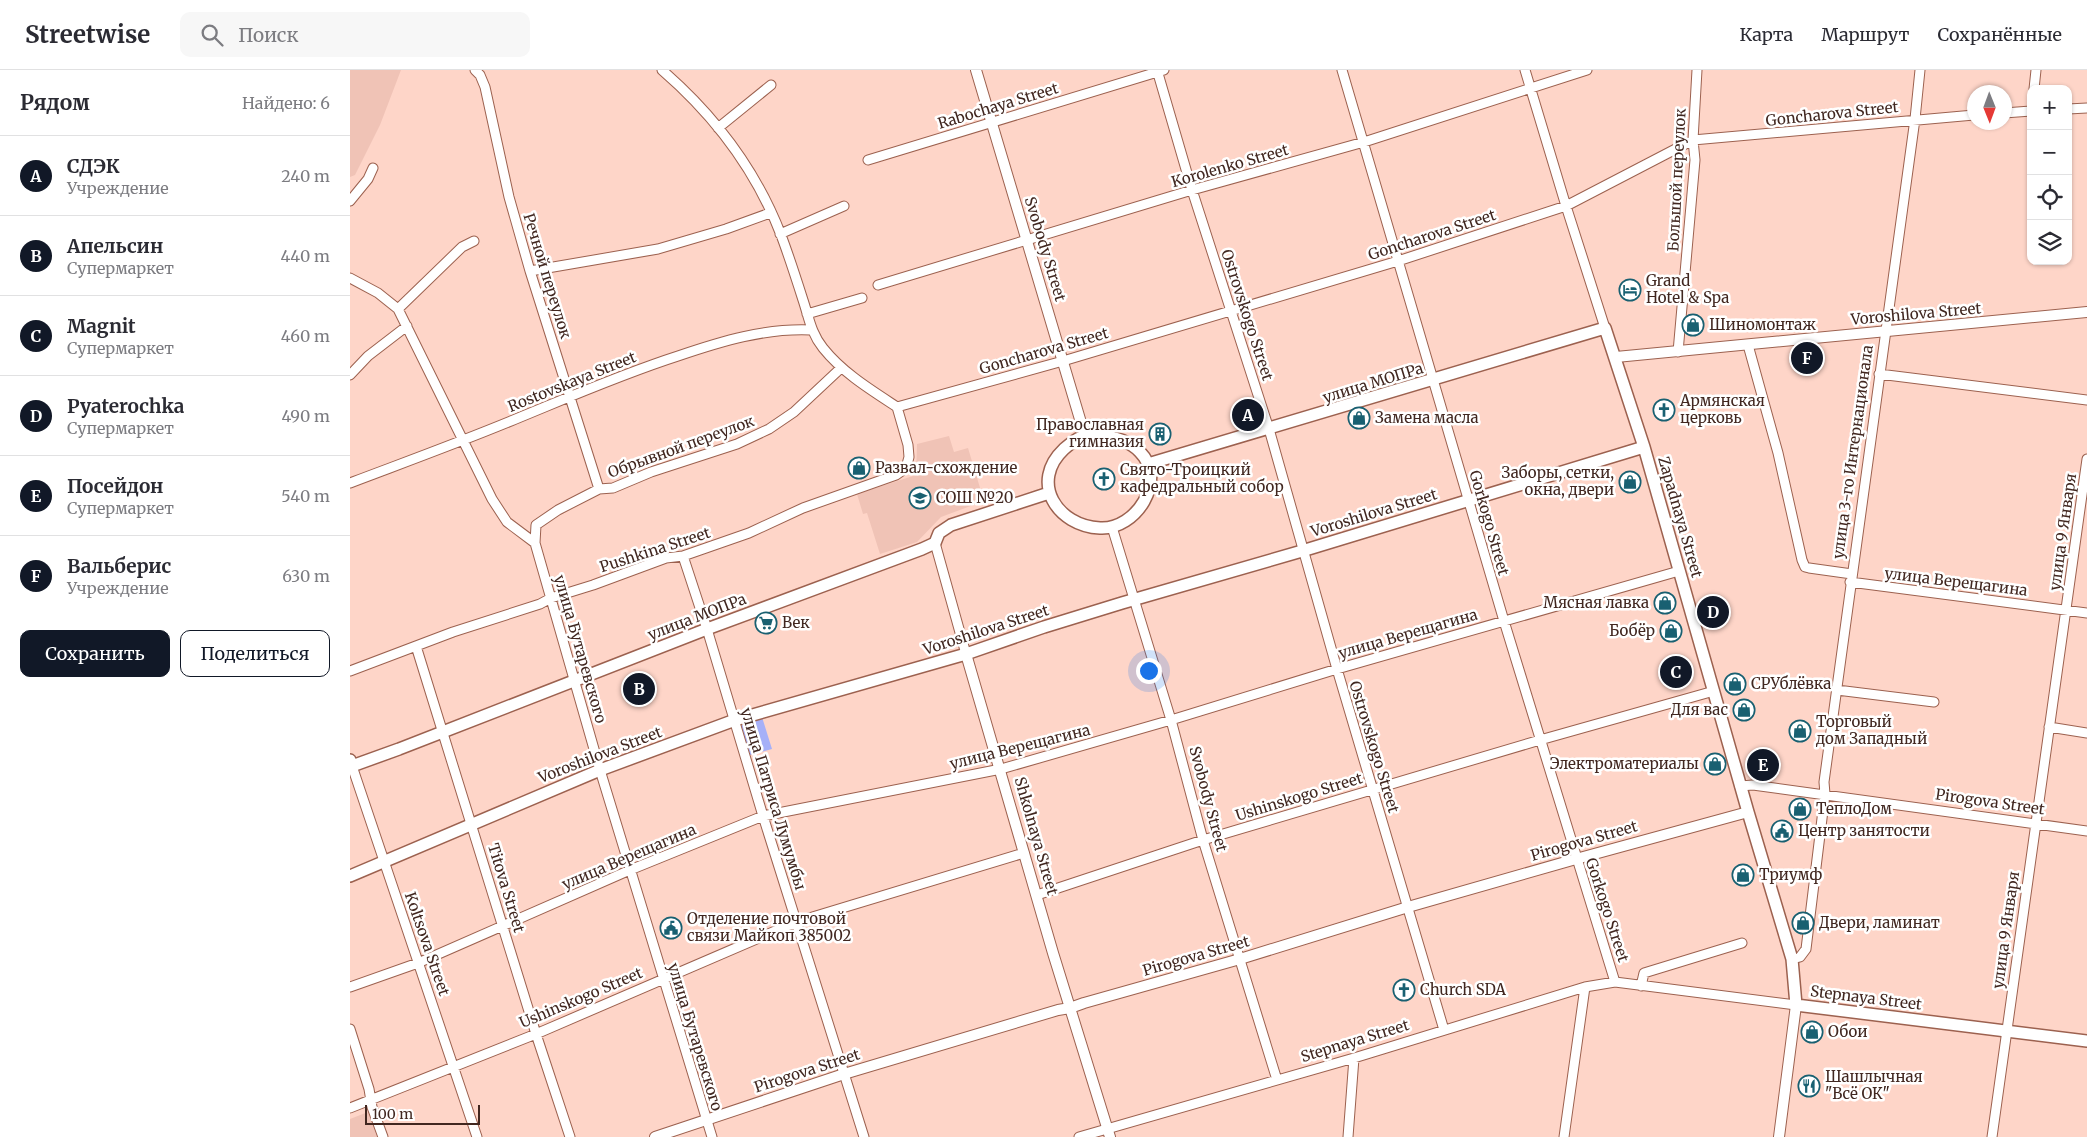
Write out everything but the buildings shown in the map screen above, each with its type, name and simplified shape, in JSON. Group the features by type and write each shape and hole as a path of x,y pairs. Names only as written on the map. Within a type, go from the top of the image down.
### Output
{"main road":[{"name":"Zapadnaya Street","path":"1605,328 1644,448 1740,786 1792,959 1796,1005"},
{"name":"улица МОПРа","path":"1148,464 1605,328"},
{"path":"1085,436 1116,438 1130,444 1141,453 1148,464 1150,475 1149,488 1145,500 1134,515 1112,527 1091,527 1077,523 1065,516 1056,507 1050,493 1048,480 1052,466 1060,452 1072,441 1085,436"},
{"name":"Voroshilova Street","path":"350,876 472,822 600,770 734,720 966,654 1044,627 1644,448"},
{"name":"улица МОПРа","path":"351,765 935,543 938,533 951,525 1050,493"},
{"name":"Stepnaya Street","path":"1796,1005 2087,1041"}],"street":[{"name":"Речной переулок","path":"475,70 480,75 485,88 509,197 530,271 599,489"},
{"path":"662,70 686,91 747,166 780,234 811,330 823,349 841,368 897,407"},
{"name":"Svobody Street","path":"976,70 1085,436"},
{"name":"Gorkogo Street","path":"1342,70 1432,381 1615,982"},
{"name":"Zapadnaya Street","path":"1525,70 1605,328"},
{"name":"Korolenko Street","path":"878,285 1192,190 1364,142 1587,70"},
{"name":"Большой переулок","path":"1678,352 1695,160 1693,140 1697,70"},
{"name":"улица 3-го Интернационала","path":"1792,959 1800,957 1806,949 1825,794 1824,782 1915,119 1920,70"},
{"path":"2034,85 2036,70"},
{"name":"Rabochaya Street","path":"868,160 1160,71"},
{"name":"Ostrovskogo Street","path":"1160,71 1192,190 1269,429 1302,551 1444,1030"},
{"path":"718,128 771,85"},
{"path":"2072,109 2087,108"},
{"path":"2012,112 2027,111"},
{"name":"Goncharova Street","path":"897,407 1063,361 1398,261 1566,206 1693,140 1967,115"},
{"path":"350,201 368,179 373,168"},
{"path":"780,234 844,206"},
{"path":"530,271 676,244 770,213"},
{"path":"398,309 462,247 474,242"},
{"path":"350,278 378,292 398,309 492,499 507,522 535,543"},
{"path":"807,314 862,298"},
{"name":"Voroshilova Street","path":"1616,357 2087,312"},
{"path":"350,375 368,356 407,326"},
{"name":"Rostovskaya Street","path":"350,483 464,441 646,366 734,338 787,329 811,330"},
{"name":"улица Верещагина","path":"1748,345 1778,454 1805,567 1851,578 2087,613"},
{"name":"Обрывной переулок","path":"535,543 536,525 558,510 599,489 613,488 651,472 737,444 770,429 794,412 841,368"},
{"path":"1879,374 2087,400"},
{"name":"Pushkina Street","path":"350,671 666,558 682,556 749,533 803,508 896,475 906,468 909,457 908,445 897,407"},
{"name":"улица 9 Января","path":"1992,1137 2087,459"},
{"name":"Svobody Street","path":"1112,527 1171,720 1203,840 1277,1080"},
{"name":"улица Бутаревского","path":"535,543 600,770 712,1137"},
{"name":"Shkolnaya Street","path":"935,543 1024,853 1109,1133"},
{"name":"улица Патриса Лумумбы","path":"682,556 708,629 763,816 864,1137"},
{"name":"улица Верещагина","path":"350,987 418,963 630,870 763,816 1001,770 1337,669 1679,571"},
{"name":"Titova Street","path":"416,646 536,1034 570,1137"},
{"path":"1837,690 1934,702"},
{"name":"Ushinskogo Street","path":"1037,895 1203,840 1540,740 1714,691"},
{"path":"2049,727 2087,733"},
{"name":"Koltsova Street","path":"351,765 477,1137"},
{"name":"Pirogova Street","path":"1740,786 1753,785 1825,794 2087,831"},
{"name":"Pirogova Street","path":"655,1137 844,1074 1058,1010 1240,959 1408,907 1748,812"},
{"name":"Ushinskogo Street","path":"350,1108 536,1034 662,978 796,922 1024,853"},
{"path":"1642,986 1644,973 1742,944"},
{"name":"Stepnaya Street","path":"1079,1137 1109,1133 1585,987 1615,982 1796,1005"},
{"path":"1564,1137 1585,987"},
{"path":"1779,1137 1796,1005"},
{"path":"350,1030 383,1137"},
{"path":"1348,1137 1354,1058"}],"shaded area":[{"path":"350,70 401,70 380,125 355,175 350,177"},
{"name":"СОШ №20","path":"949,436 954,452 968,448 984,501 941,517 917,542 880,554 867,513 863,514 857,494 916,475 917,444"},
{"path":"762,717 772,749 750,755 741,724"},
{"path":"368,1112 377,1137 350,1137 350,1119"}],"place":[{"name":"Grand Hotel & Spa","path":"1630,290"},
{"name":"Шиномонтаж","path":"1693,325"},
{"name":"Вальберис","path":"1807,358"},
{"name":"Армянская церковь","path":"1664,410"},
{"name":"СДЭК","path":"1248,415"},
{"name":"Замена масла","path":"1359,418"},
{"name":"Православная гимназия","path":"1160,434"},
{"name":"Развал-схождение","path":"859,468"},
{"name":"Свято-Троицкий кафедральный собор","path":"1104,479"},
{"name":"Заборы, сетки, окна, двери","path":"1630,482"},
{"name":"СОШ №20","path":"920,498"},
{"name":"Мясная лавка","path":"1665,603"},
{"name":"Pyaterochka","path":"1713,612"},
{"name":"Век","path":"766,623"},
{"name":"Бобёр","path":"1671,631"},
{"name":"Magnit","path":"1676,672"},
{"name":"СРУблёвка","path":"1735,684"},
{"name":"Апельсин","path":"639,689"},
{"name":"Для вас","path":"1744,710"},
{"name":"Торговый дом Западный","path":"1800,731"},
{"name":"Электроматериалы","path":"1715,764"},
{"name":"Посейдон","path":"1763,765"},
{"name":"ТеплоДом","path":"1800,809"},
{"name":"Центр занятости","path":"1782,831"},
{"name":"Триумф","path":"1743,875"},
{"name":"Двери, ламинат","path":"1803,923"},
{"name":"Отделение почтовой связи Майкоп 385002","path":"671,928"},
{"name":"Church SDA","path":"1404,990"},
{"name":"Обои","path":"1812,1032"},
{"name":"Шашлычная \"Всё ОК\"","path":"1809,1086"}]}
